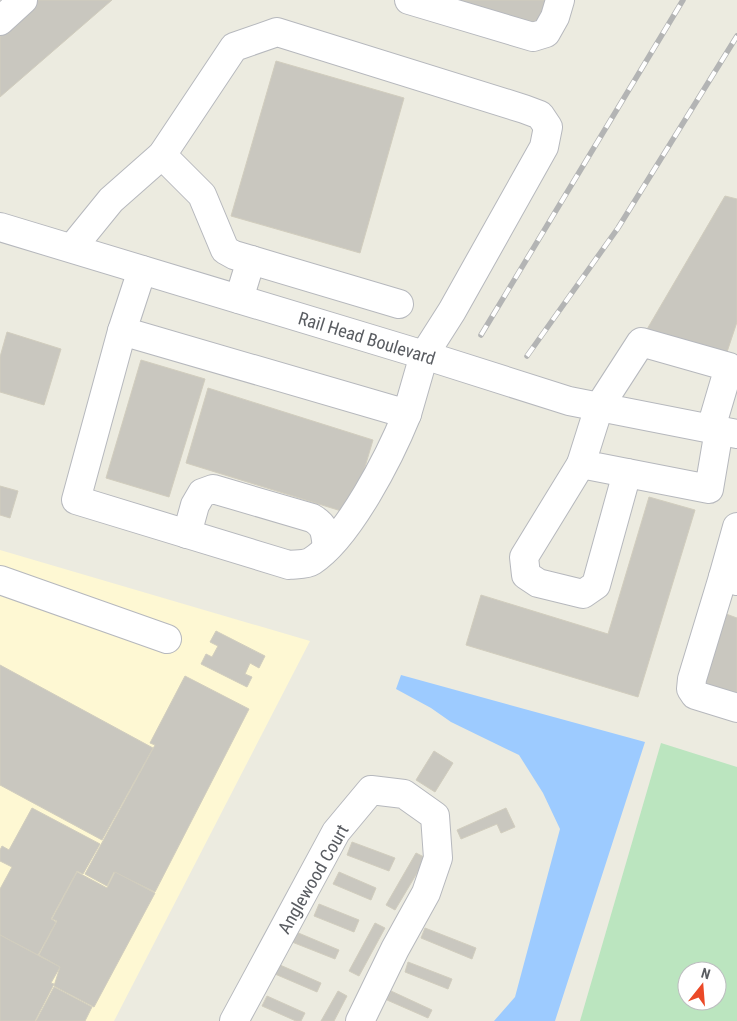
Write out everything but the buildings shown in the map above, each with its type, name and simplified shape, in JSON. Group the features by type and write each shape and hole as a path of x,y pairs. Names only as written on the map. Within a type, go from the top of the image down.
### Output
{"street":[{"path":"0,20 23,0"},
{"path":"408,0 532,37 546,33 556,17 560,0"},
{"path":"72,248 111,200 162,155 234,47 277,32 540,115 548,127 544,147 452,311 424,355 407,414 394,446 361,503 334,542 310,562 290,565 76,500 122,331 142,270"},
{"path":"162,155 202,195 225,250 234,256 399,304"},
{"name":"Rail Head Boulevard","path":"0,227 424,355 569,401 722,431"},
{"path":"240,299 251,260"},
{"path":"122,331 407,414"},
{"path":"581,464 627,473 709,490 722,431 729,367 641,342 599,407 581,464 524,557 526,575 538,583 583,594 596,584 627,473"},
{"path":"187,534 195,505 202,493 213,490 312,518 321,524 327,548"},
{"path":"737,527 730,579 692,680 691,689 695,695 737,708"},
{"path":"0,580 167,639"},
{"name":"Anglewood Court","path":"234,1021 336,832 371,790 404,794 435,816 438,858 426,893 395,949 360,1021"}],"shaded area":[{"path":"0,550 310,641 114,1021 0,1021"}],"green space":[{"path":"661,743 737,767 737,1021 580,1021"}],"water":[{"path":"401,675 645,742 555,1021 494,1021 515,997 560,829 543,793 519,755 451,722 431,708 396,689"}],"railway":[{"path":"481,335 683,0"},
{"path":"527,356 618,228 737,36"}]}
